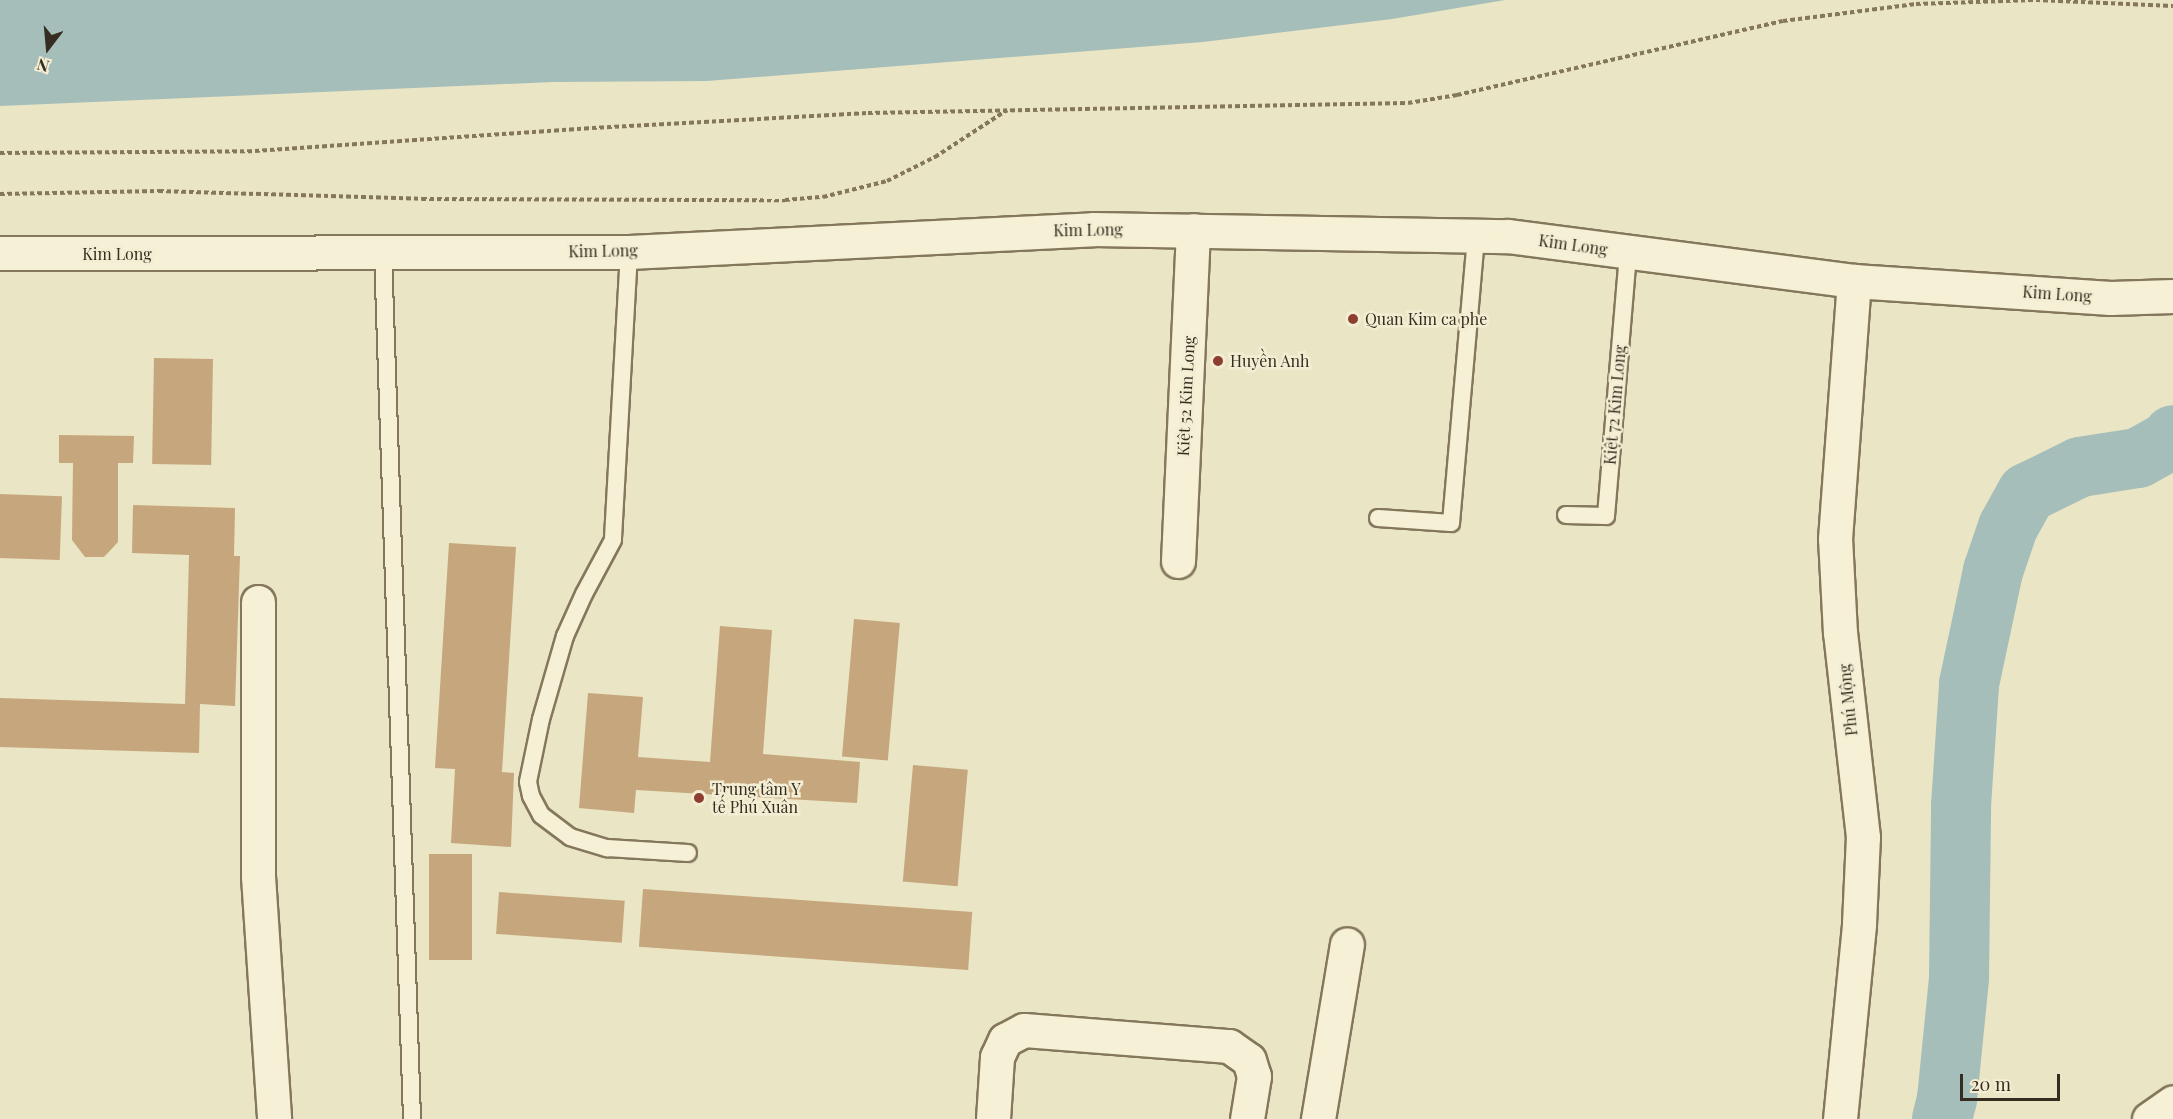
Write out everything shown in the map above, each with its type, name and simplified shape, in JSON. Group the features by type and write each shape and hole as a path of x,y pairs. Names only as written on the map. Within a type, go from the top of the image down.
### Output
{"street":[{"name":"Kim Long","path":"0,253 628,252 1093,229 1509,236 1854,281 2110,298 2173,296"},
{"name":"Kiệt 52 Kim Long","path":"1178,561 1193,230"},
{"name":"Phú Mộng","path":"1840,1119 1859,924 1863,837 1840,633 1834,539 1854,281"},
{"path":"258,602 258,876 274,1119"},
{"path":"1318,1119 1347,944"},
{"path":"993,1119 997,1057 1005,1040 1024,1030 1229,1046 1249,1060 1254,1077 1247,1119"},
{"path":"2149,1119 2173,1102"}],"lane":[{"path":"1378,518 1451,523 1476,236"},
{"path":"628,252 614,540 584,594 566,636 541,718 528,782 531,795 541,815 570,837 607,848 688,853"},
{"path":"382,253 412,1119"},
{"name":"Kiệt 72 Kim Long","path":"1566,515 1606,516 1628,253"}],"path":[{"path":"0,153 255,151 728,120 1008,110 1408,103 1457,95 1783,21 1916,4 2036,0 2173,6"},
{"path":"0,194 159,191 422,199 794,200 823,197 886,181 935,157 1008,110"}],"water":[{"path":"0,0 1505,0 1392,19 1203,42 707,81 553,82 0,106"}],"building":[{"path":"154,358 213,359 211,465 152,464"},
{"path":"59,435 134,436 133,463 118,463 118,542 104,557 85,557 72,540 73,463 59,463"},
{"path":"0,494 62,496 60,560 0,558"},
{"path":"133,505 235,508 234,556 240,556 235,706 200,704 199,753 0,747 0,698 185,704 189,555 132,553"},
{"path":"449,543 516,547 502,772 514,773 511,847 451,843 455,769 435,768"},
{"path":"854,619 900,623 888,760 842,756"},
{"path":"720,626 772,630 763,754 860,762 857,803 636,790 634,813 579,808 588,693 643,697 638,757 710,762"},
{"path":"913,765 968,770 958,886 903,882"},
{"path":"429,854 472,854 472,960 429,960"},
{"path":"643,889 972,912 968,970 639,947"},
{"path":"499,892 625,901 622,943 496,934"}],"waterway":[{"path":"1942,1119 1947,1099 1959,978 1961,806 1969,684 1993,571 2008,527 2027,493 2080,467 2138,458 2169,441 2173,435"}],"place":[{"name":"Quan Kim ca phe","path":"1353,319"},
{"name":"Huyền Anh","path":"1218,361"},
{"name":"Trung tâm Y tế Phú Xuân","path":"699,798"}]}
